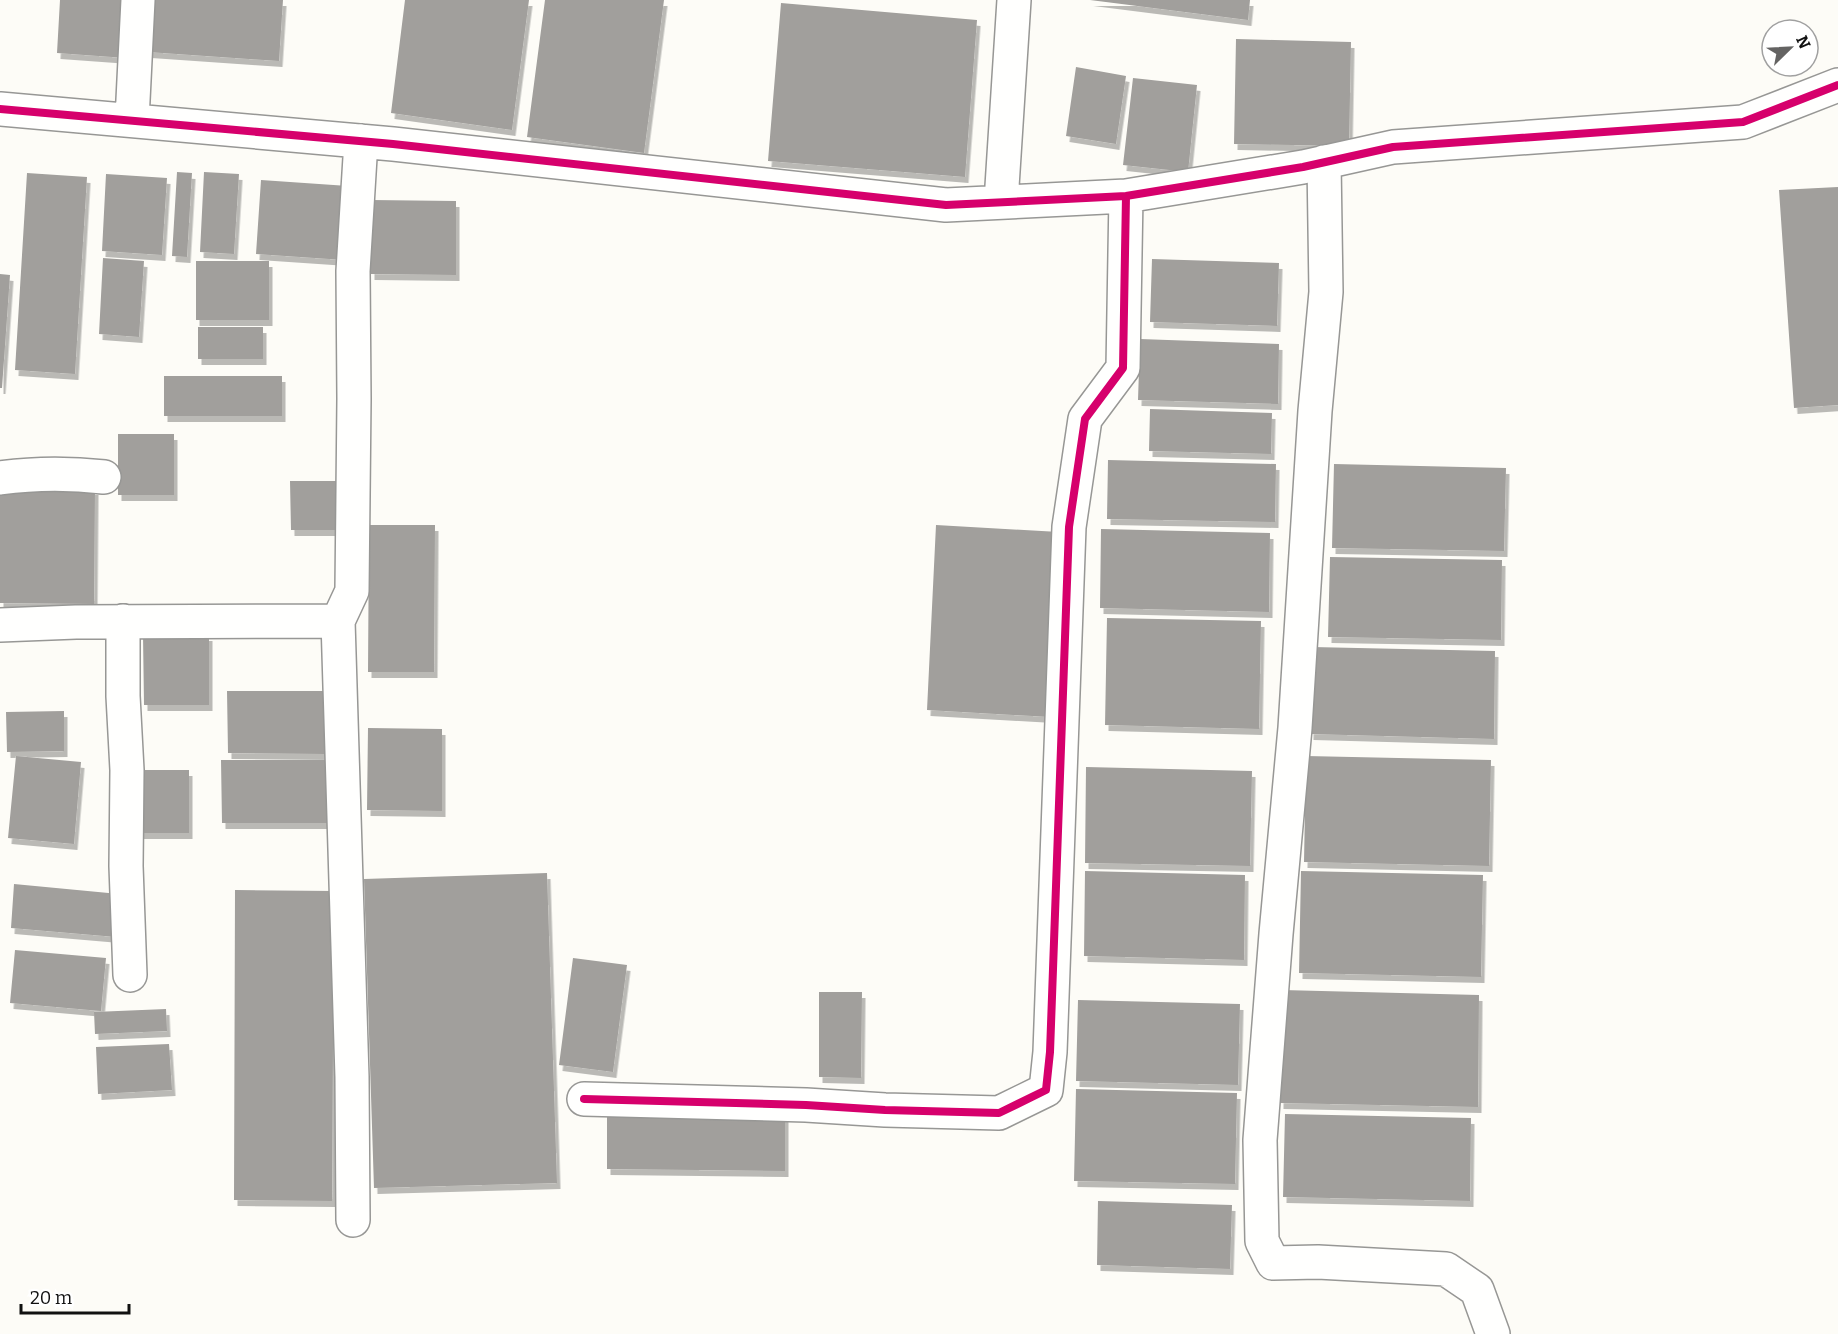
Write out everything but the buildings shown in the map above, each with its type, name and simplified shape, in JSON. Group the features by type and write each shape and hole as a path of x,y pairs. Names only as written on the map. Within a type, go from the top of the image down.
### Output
{"street":[{"path":"132,120 138,0"},
{"path":"1001,202 1014,0"},
{"path":"0,109 361,141 946,205 1126,196 1324,162 1393,147 1743,122 1838,85"},
{"path":"353,1220 350,986 338,621 352,591 353,271 361,141"},
{"path":"1324,162 1326,292 1315,411 1295,728 1261,1129 1262,1241 1273,1263 1318,1262 1446,1269 1478,1290 1493,1334"},
{"path":"584,1099 794,1104 885,1110 999,1113 1046,1090 1050,1052 1069,527 1085,419 1123,368 1126,196"},
{"path":"0,478 70,473 104,477"},
{"path":"0,625 123,621 338,621"},
{"path":"123,621 123,696 127,770 126,866 130,975"}],"cycle path":[{"path":"0,109 393,144 946,205 1126,196 1303,167 1393,147 1743,122 1838,85"},
{"path":"584,1099 999,1113 1046,1090 1050,1052 1069,527 1085,419 1123,368 1126,196"}]}
